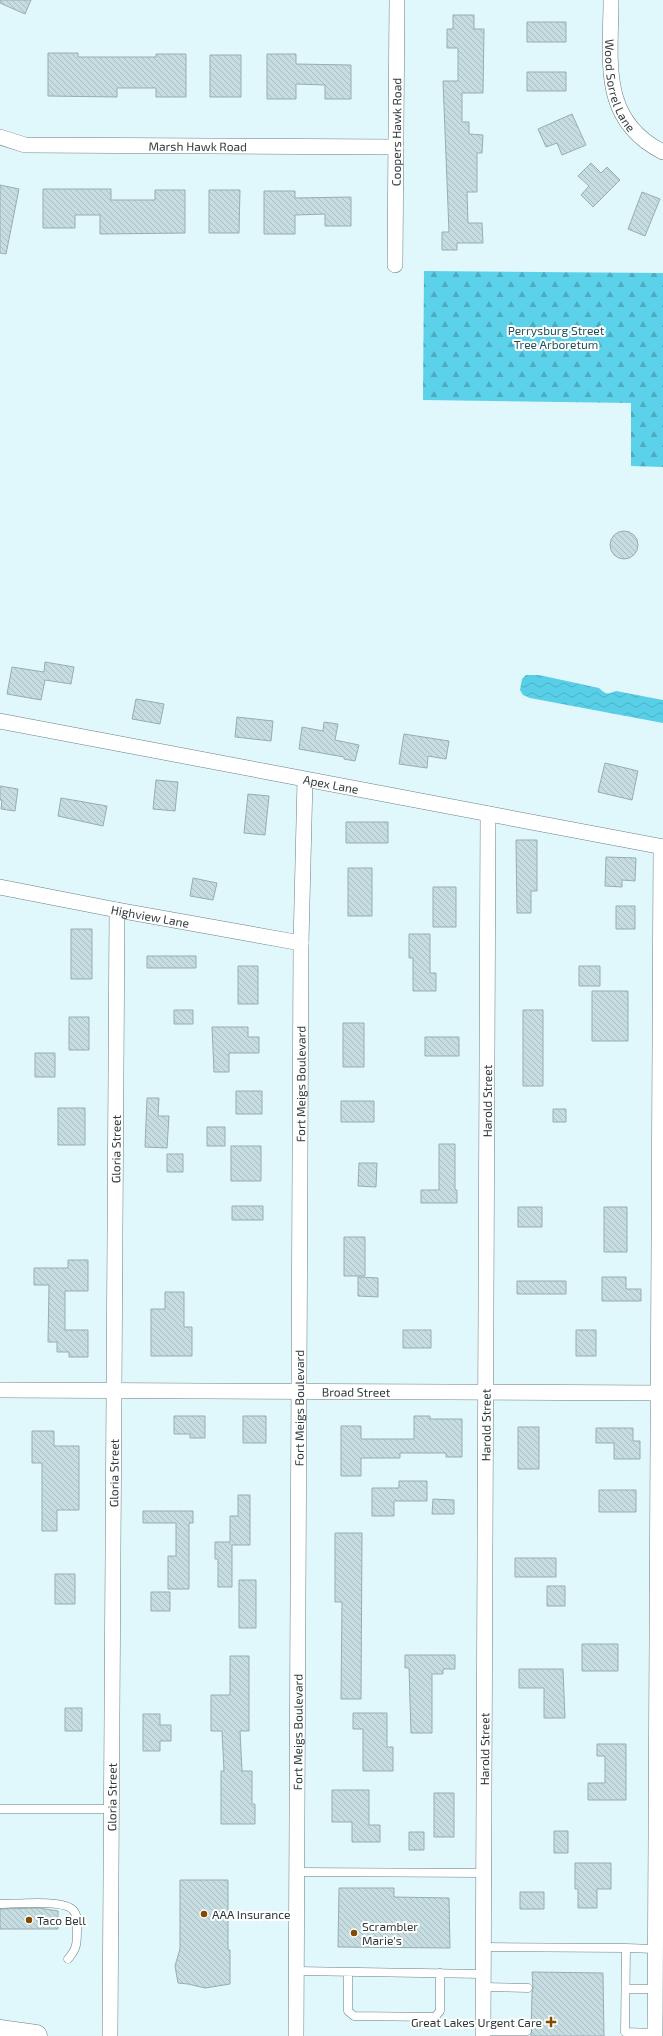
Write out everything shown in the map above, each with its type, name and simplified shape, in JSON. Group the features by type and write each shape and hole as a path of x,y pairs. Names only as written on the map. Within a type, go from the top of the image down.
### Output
{"main road":[{"path":"0,2031 36,2036"}],"street":[{"name":"Coopers Hawk Road","path":"395,265 397,0"},
{"name":"Wood Sorrel Lane","path":"610,0 611,85 616,103 632,130 663,152"},
{"name":"Marsh Hawk Road","path":"0,137 25,145 396,147"},
{"name":"Apex Lane","path":"0,721 662,847"},
{"name":"Fort Meigs Boulevard","path":"296,2036 298,1872 301,943 305,780"},
{"name":"Harold Street","path":"483,2034 488,814"},
{"path":"655,2034 661,1393 662,847"},
{"name":"Highview Lane","path":"0,886 117,910 301,943"},
{"name":"Gloria Street","path":"110,2036 117,910"},
{"name":"Broad Street","path":"0,1390 661,1393"}],"lane":[{"path":"0,1809 111,1808"},
{"path":"298,1872 483,1873"},
{"path":"0,1904 57,1904 70,1906 77,1918 77,1945 75,1952 68,1959"},
{"path":"483,1947 655,1949"},
{"path":"626,1948 625,2032 655,2034"},
{"path":"297,1972 440,1973 528,1988"},
{"path":"348,1973 348,2011 354,2016 435,2017 440,2012 440,1973"},
{"path":"626,1989 655,1989"},
{"path":"483,2034 528,2031"}],"green space":[{"name":"Perrysburg Street Tree Arboretum","path":"424,271 663,273 663,467 631,466 631,403 423,400"}],"water":[{"path":"526,675 539,675 599,688 606,693 616,691 663,700 663,723 530,698 523,695 520,690 522,679"}],"building":[{"path":"0,0 31,0 25,14 0,3"},
{"path":"453,15 474,15 474,29 484,29 483,93 462,93 462,122 469,122 469,134 483,135 482,153 477,153 477,192 467,192 468,223 482,223 483,243 457,243 457,250 442,250 442,232 449,232 443,81 458,81 458,48 447,48 447,29 453,29"},
{"path":"527,22 566,22 566,42 527,42"},
{"path":"48,53 78,53 78,57 156,57 156,54 186,54 186,97 156,97 156,88 117,88 117,97 48,96"},
{"path":"267,54 296,54 296,64 351,65 351,99 325,99 325,85 296,84 296,99 267,99"},
{"path":"210,55 241,55 241,97 210,97"},
{"path":"527,72 566,72 566,91 527,91"},
{"path":"572,114 586,145 562,155 557,143 546,147 538,129"},
{"path":"591,163 601,173 607,167 620,180 593,207 581,195 589,186 578,176"},
{"path":"0,185 19,189 6,254 0,253"},
{"path":"43,189 111,189 111,200 155,200 155,190 185,190 185,233 100,234 100,215 75,215 75,228 43,228"},
{"path":"209,190 240,190 239,233 209,233"},
{"path":"264,191 295,191 295,198 351,197 351,226 325,226 325,214 295,215 295,234 264,234"},
{"path":"642,192 660,199 645,236 628,229"},
{"path":"624,531 630,532 634,535 637,539 637,551 634,555 630,558 624,559 618,558 614,555 611,551 610,545 611,539 614,535 618,532"},
{"path":"45,662 74,667 71,684 45,680 41,700 7,694 12,667 44,672"},
{"path":"136,699 164,704 160,724 132,719"},
{"path":"237,717 273,721 271,741 235,737"},
{"path":"324,722 338,724 335,740 359,745 355,761 344,759 344,757 299,749 302,727 323,731"},
{"path":"404,734 449,741 446,759 428,756 427,768 399,764"},
{"path":"605,763 638,771 632,800 598,792"},
{"path":"156,780 178,782 175,811 153,809"},
{"path":"0,786 18,789 15,811 1,809 2,800 0,800"},
{"path":"248,794 269,796 265,835 244,833"},
{"path":"61,798 107,806 103,826 58,816"},
{"path":"346,822 388,822 388,843 346,843"},
{"path":"516,840 537,840 537,891 531,891 531,913 517,913"},
{"path":"606,857 636,858 635,881 622,880 622,887 605,886"},
{"path":"348,868 372,868 372,916 348,916"},
{"path":"193,878 217,883 213,900 190,896"},
{"path":"433,887 456,887 456,927 433,927"},
{"path":"616,906 635,906 635,929 616,929"},
{"path":"71,929 92,929 92,979 71,979"},
{"path":"409,934 430,934 430,973 436,973 436,991 413,991 413,958 409,958"},
{"path":"147,956 196,956 196,968 147,968"},
{"path":"238,966 258,966 258,1004 238,1004"},
{"path":"579,966 600,966 600,986 579,986"},
{"path":"592,991 628,991 628,1041 592,1041"},
{"path":"174,1010 193,1010 193,1024 174,1024"},
{"path":"523,1010 543,1010 543,1086 523,1086"},
{"path":"69,1017 89,1017 89,1050 69,1050"},
{"path":"343,1023 364,1023 364,1067 343,1067"},
{"path":"212,1027 248,1027 248,1037 259,1037 259,1053 229,1053 229,1072 214,1072"},
{"path":"425,1037 459,1037 459,1056 425,1056"},
{"path":"35,1053 55,1053 55,1077 35,1077"},
{"path":"236,1091 262,1091 262,1114 236,1114"},
{"path":"147,1098 159,1098 158,1116 169,1116 167,1148 145,1147"},
{"path":"341,1101 374,1101 374,1122 341,1122"},
{"path":"58,1108 85,1108 85,1145 58,1145"},
{"path":"553,1109 566,1109 566,1122 553,1122"},
{"path":"207,1127 225,1127 225,1146 207,1146"},
{"path":"439,1144 455,1144 455,1190 457,1190 457,1203 421,1203 421,1190 439,1190"},
{"path":"231,1146 261,1146 261,1181 231,1181"},
{"path":"167,1154 183,1154 183,1172 167,1172"},
{"path":"359,1163 377,1163 376,1187 358,1186"},
{"path":"232,1206 263,1206 263,1220 232,1220"},
{"path":"518,1207 542,1207 542,1227 518,1227"},
{"path":"604,1207 627,1207 627,1252 604,1252"},
{"path":"344,1237 365,1237 365,1276 344,1276"},
{"path":"68,1260 88,1260 88,1291 65,1291 65,1330 88,1330 88,1357 69,1357 69,1352 57,1352 57,1342 48,1342 49,1285 34,1285 34,1268 68,1268"},
{"path":"358,1277 378,1278 378,1297 358,1296"},
{"path":"602,1277 626,1277 626,1289 641,1289 641,1301 602,1301"},
{"path":"517,1281 566,1281 566,1294 517,1294"},
{"path":"165,1292 184,1292 184,1327 192,1327 192,1356 151,1356 151,1309 165,1309"},
{"path":"403,1330 431,1330 431,1348 403,1348"},
{"path":"576,1330 596,1330 596,1356 576,1356"},
{"path":"174,1416 205,1416 205,1438 190,1438 190,1434 174,1434"},
{"path":"243,1416 266,1416 266,1443 243,1443"},
{"path":"414,1416 430,1416 430,1419 462,1419 462,1457 446,1457 446,1453 400,1453 400,1458 361,1458 361,1476 341,1476 341,1426 361,1426 361,1439 414,1439"},
{"path":"518,1427 539,1427 539,1469 518,1469"},
{"path":"596,1428 633,1428 633,1441 640,1441 640,1459 614,1459 614,1443 596,1443"},
{"path":"32,1431 54,1431 54,1446 79,1446 79,1510 57,1510 57,1531 42,1531 42,1463 32,1463"},
{"path":"399,1481 427,1481 427,1501 394,1501 394,1516 372,1516 372,1488 399,1488"},
{"path":"599,1490 636,1490 636,1512 599,1512"},
{"path":"238,1495 250,1495 250,1545 232,1545 232,1587 218,1587 218,1559 215,1559 215,1542 230,1542 230,1516 238,1516"},
{"path":"433,1499 454,1500 454,1514 432,1514"},
{"path":"143,1511 193,1511 193,1523 189,1523 189,1589 168,1589 168,1556 176,1556 176,1523 143,1523"},
{"path":"335,1533 362,1533 361,1699 341,1699 342,1602 335,1602"},
{"path":"515,1558 556,1558 556,1577 515,1577"},
{"path":"55,1574 75,1574 75,1604 55,1604"},
{"path":"239,1580 256,1580 256,1628 239,1628"},
{"path":"547,1586 565,1586 565,1606 547,1606"},
{"path":"151,1592 170,1592 170,1611 151,1611"},
{"path":"582,1644 618,1644 618,1671 582,1671"},
{"path":"405,1655 455,1655 455,1669 443,1669 443,1674 432,1674 432,1733 411,1733 409,1668 405,1668"},
{"path":"230,1656 249,1656 249,1731 240,1731 242,1771 252,1771 252,1804 255,1804 255,1824 221,1824 221,1771 224,1771 222,1731 211,1731 211,1695 230,1695"},
{"path":"519,1669 563,1669 565,1718 544,1718 544,1688 519,1688"},
{"path":"65,1708 82,1708 82,1731 65,1731"},
{"path":"353,1713 387,1713 387,1747 393,1747 393,1771 363,1771 363,1729 353,1729"},
{"path":"143,1714 160,1714 160,1725 171,1725 171,1741 160,1741 160,1751 143,1751"},
{"path":"597,1744 626,1744 626,1800 588,1800 588,1783 605,1783 605,1756 597,1756"},
{"path":"332,1790 369,1790 369,1825 380,1825 380,1842 352,1842 352,1822 332,1822"},
{"path":"434,1793 454,1793 454,1837 434,1837"},
{"path":"554,1831 568,1831 568,1853 554,1853"},
{"path":"409,1832 424,1832 424,1850 409,1850"},
{"path":"575,1863 611,1863 611,1889 597,1889 597,1908 578,1908 578,1889 575,1889"},
{"name":"AAA Insurance","path":"180,1880 228,1880 228,1950 230,1950 230,1984 205,1988 178,1983 175,1966 180,1949"},
{"path":"339,1888 394,1888 394,1897 449,1898 450,1948 338,1947"},
{"path":"520,1892 544,1892 544,1909 520,1909"},
{"name":"Taco Bell","path":"39,1908 58,1911 58,1929 0,1929 0,1909"},
{"path":"532,1972 603,1973 604,2036 531,2036 533,1988"}],"place":[{"name":"AAA Insurance","path":"204,1914"},
{"name":"Taco Bell","path":"29,1920"},
{"name":"Scrambler Marie's","path":"354,1933"},
{"name":"Great Lakes Urgent Care","path":"551,2022"}]}
